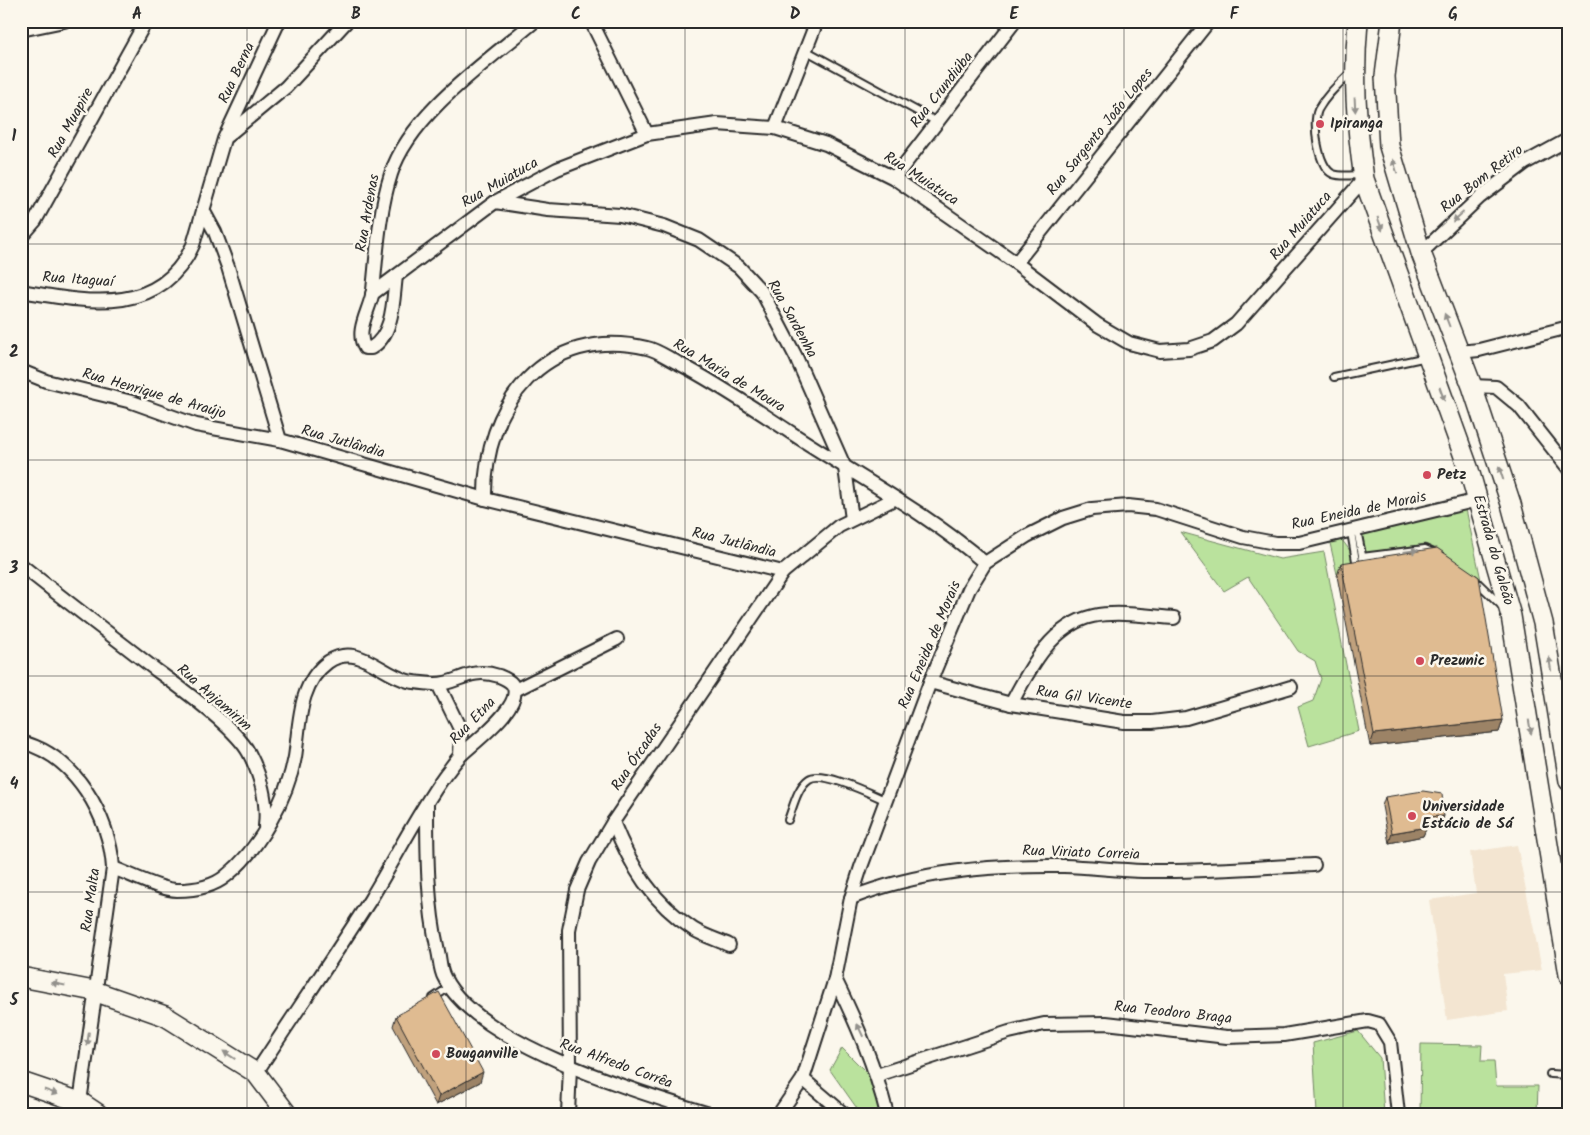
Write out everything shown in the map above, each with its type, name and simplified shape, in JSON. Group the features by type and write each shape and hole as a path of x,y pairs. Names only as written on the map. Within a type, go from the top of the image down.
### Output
{"main road":[{"name":"Estrada do Galeão","path":"1358,21 1354,69 1357,129 1364,177 1478,500 1511,616 1569,974"},
{"name":"Estrada do Galeão","path":"1392,21 1385,76 1389,146 1421,253 1472,386 1511,504 1543,623 1569,781"},
{"path":"1478,500 1492,500 1498,503 1506,516 1525,583 1543,623"},
{"path":"21,977 94,991 165,1016 256,1073 287,1114"},
{"path":"21,1082 80,1102 98,1114"}],"street":[{"path":"21,30 64,21"},
{"name":"Rua Muapire","path":"21,238 35,221 146,21"},
{"name":"Rua Berna","path":"224,139 279,21"},
{"path":"203,210 224,139 286,87 347,21"},
{"name":"Rua Ardenas","path":"396,276 391,318 383,338 371,348 365,348 361,340 361,332 372,294 381,222 391,174 405,142 447,96 535,21"},
{"path":"591,21 647,134"},
{"path":"775,128 817,21"},
{"name":"Rua Crundiúba","path":"894,178 1015,21"},
{"name":"Rua Sargento João Lopes","path":"1016,262 1209,21"},
{"name":"Rua Muiatuca","path":"372,294 495,202 557,169 647,134 717,124 775,128 826,144 894,178 1016,262 1098,325 1129,343 1160,351 1189,349 1213,342 1236,324 1364,177"},
{"name":"Rua Bom Retiro","path":"1421,253 1480,197 1525,162 1569,139"},
{"name":"Rua Sardenha","path":"495,202 548,210 620,215 664,226 699,240 739,267 762,292 779,322 845,468 852,519"},
{"name":"Rua Itaguaí","path":"21,291 58,297 111,300 128,299 147,294 169,280 188,257 203,210"},
{"name":"Rua Jutlândia","path":"203,210 215,232 228,267 280,440 485,499 783,572"},
{"path":"1459,352 1479,350 1569,327"},
{"name":"Rua Maria de Moura","path":"485,499 485,473 490,447 515,391 531,374 555,356 587,347 619,344 649,348 707,378 894,499 985,563"},
{"name":"Rua Henrique de Araújo","path":"21,372 46,381 108,395 196,426 280,440"},
{"path":"1472,386 1496,387 1519,406 1569,469"},
{"name":"Rua Órcadas","path":"568,1114 570,1067 569,930 577,890 589,862 613,822 783,572 838,526 894,499"},
{"name":"Rua Eneida de Morais","path":"779,1114 804,1079 836,979 851,898 885,800 930,682 969,589 985,563 1027,536 1063,518 1092,509 1128,506 1156,509 1243,537 1275,543 1299,543 1478,500"},
{"name":"Rua Anjamirim","path":"21,565 193,698 238,738 248,752 258,776 267,810 264,830"},
{"path":"1011,704 1040,654 1059,634 1077,621 1094,616 1112,615 1174,618"},
{"path":"515,690 617,639"},
{"name":"Rua Etna","path":"256,1073 370,900 433,793 460,756 501,718 510,706 515,690 513,684 506,679 487,672 466,674 438,684 408,681 354,654 340,656 327,663 313,677 305,696 298,720 294,757 287,787 279,807 264,830"},
{"name":"Rua Gil Vicente","path":"930,682 1011,704 1124,722 1152,722 1186,718 1291,687"},
{"path":"438,684 461,731 460,756"},
{"name":"Rua Malta","path":"21,742 52,754 82,785 103,818 112,846 113,868 94,991 80,1102"},
{"name":"Rua Alfredo Corrêa","path":"427,804 427,877 431,922 444,977 464,1004 490,1026 570,1067 709,1114"},
{"path":"613,822 626,856 644,884 667,908 694,930 729,945"},
{"path":"113,868 173,890 199,888 225,877 264,830"},
{"name":"Rua Viriato Correia","path":"851,898 876,888 937,874 1001,867 1064,866 1145,871 1314,865"},
{"path":"836,979 863,1036 888,1114"},
{"name":"Rua Teodoro Braga","path":"877,1075 1009,1032 1044,1024 1106,1022 1227,1037 1284,1035 1368,1021 1379,1024 1390,1042 1398,1114"},
{"path":"804,1079 844,1114"}],"lane":[{"path":"805,50 937,122"},
{"path":"1354,69 1327,96 1317,113 1317,140 1320,160 1325,168 1334,174 1364,177"},
{"path":"1334,377 1428,357"},
{"path":"1354,531 1362,557 1362,572 1354,531"},
{"path":"1362,557 1425,549 1439,555"},
{"path":"1469,575 1511,616"},
{"path":"788,820 800,790 807,780 814,776 832,780 885,800"},
{"path":"430,1000 451,986"},
{"path":"1550,1074 1569,1075"}],"shaded area":[{"path":"1517,845 1542,970 1503,974 1508,1011 1447,1020 1429,900 1476,893 1470,852"}],"green space":[{"path":"1466,509 1481,580 1447,555 1425,544 1365,553 1361,533"},
{"path":"1180,532 1280,559 1324,552 1359,731 1309,746 1298,707 1313,701 1321,679 1315,661 1298,651 1248,577 1224,591"},
{"path":"1339,536 1351,552 1355,571 1337,574 1329,539"},
{"path":"1358,1031 1380,1058 1384,1114 1317,1114 1313,1043"},
{"path":"1421,1044 1482,1045 1481,1061 1494,1061 1496,1086 1538,1086 1537,1114 1420,1114"},
{"path":"842,1048 876,1082 880,1114 861,1114 830,1070"}],"building":[{"name":"Prezunic","path":"1437,548 1479,577 1503,720 1374,734 1341,563"},
{"name":"Universidade Estácio de Sá","path":"1423,791 1442,794 1444,816 1426,817 1427,827 1392,833 1385,797"},
{"name":"Bouganville","path":"439,992 483,1072 439,1096 396,1016"}],"place":[{"name":"Ipiranga","path":"1320,124"},
{"name":"Petz","path":"1427,475"},
{"name":"Prezunic","path":"1420,661"},
{"name":"Universidade Estácio de Sá","path":"1412,816"},
{"name":"Bouganville","path":"436,1054"}]}
